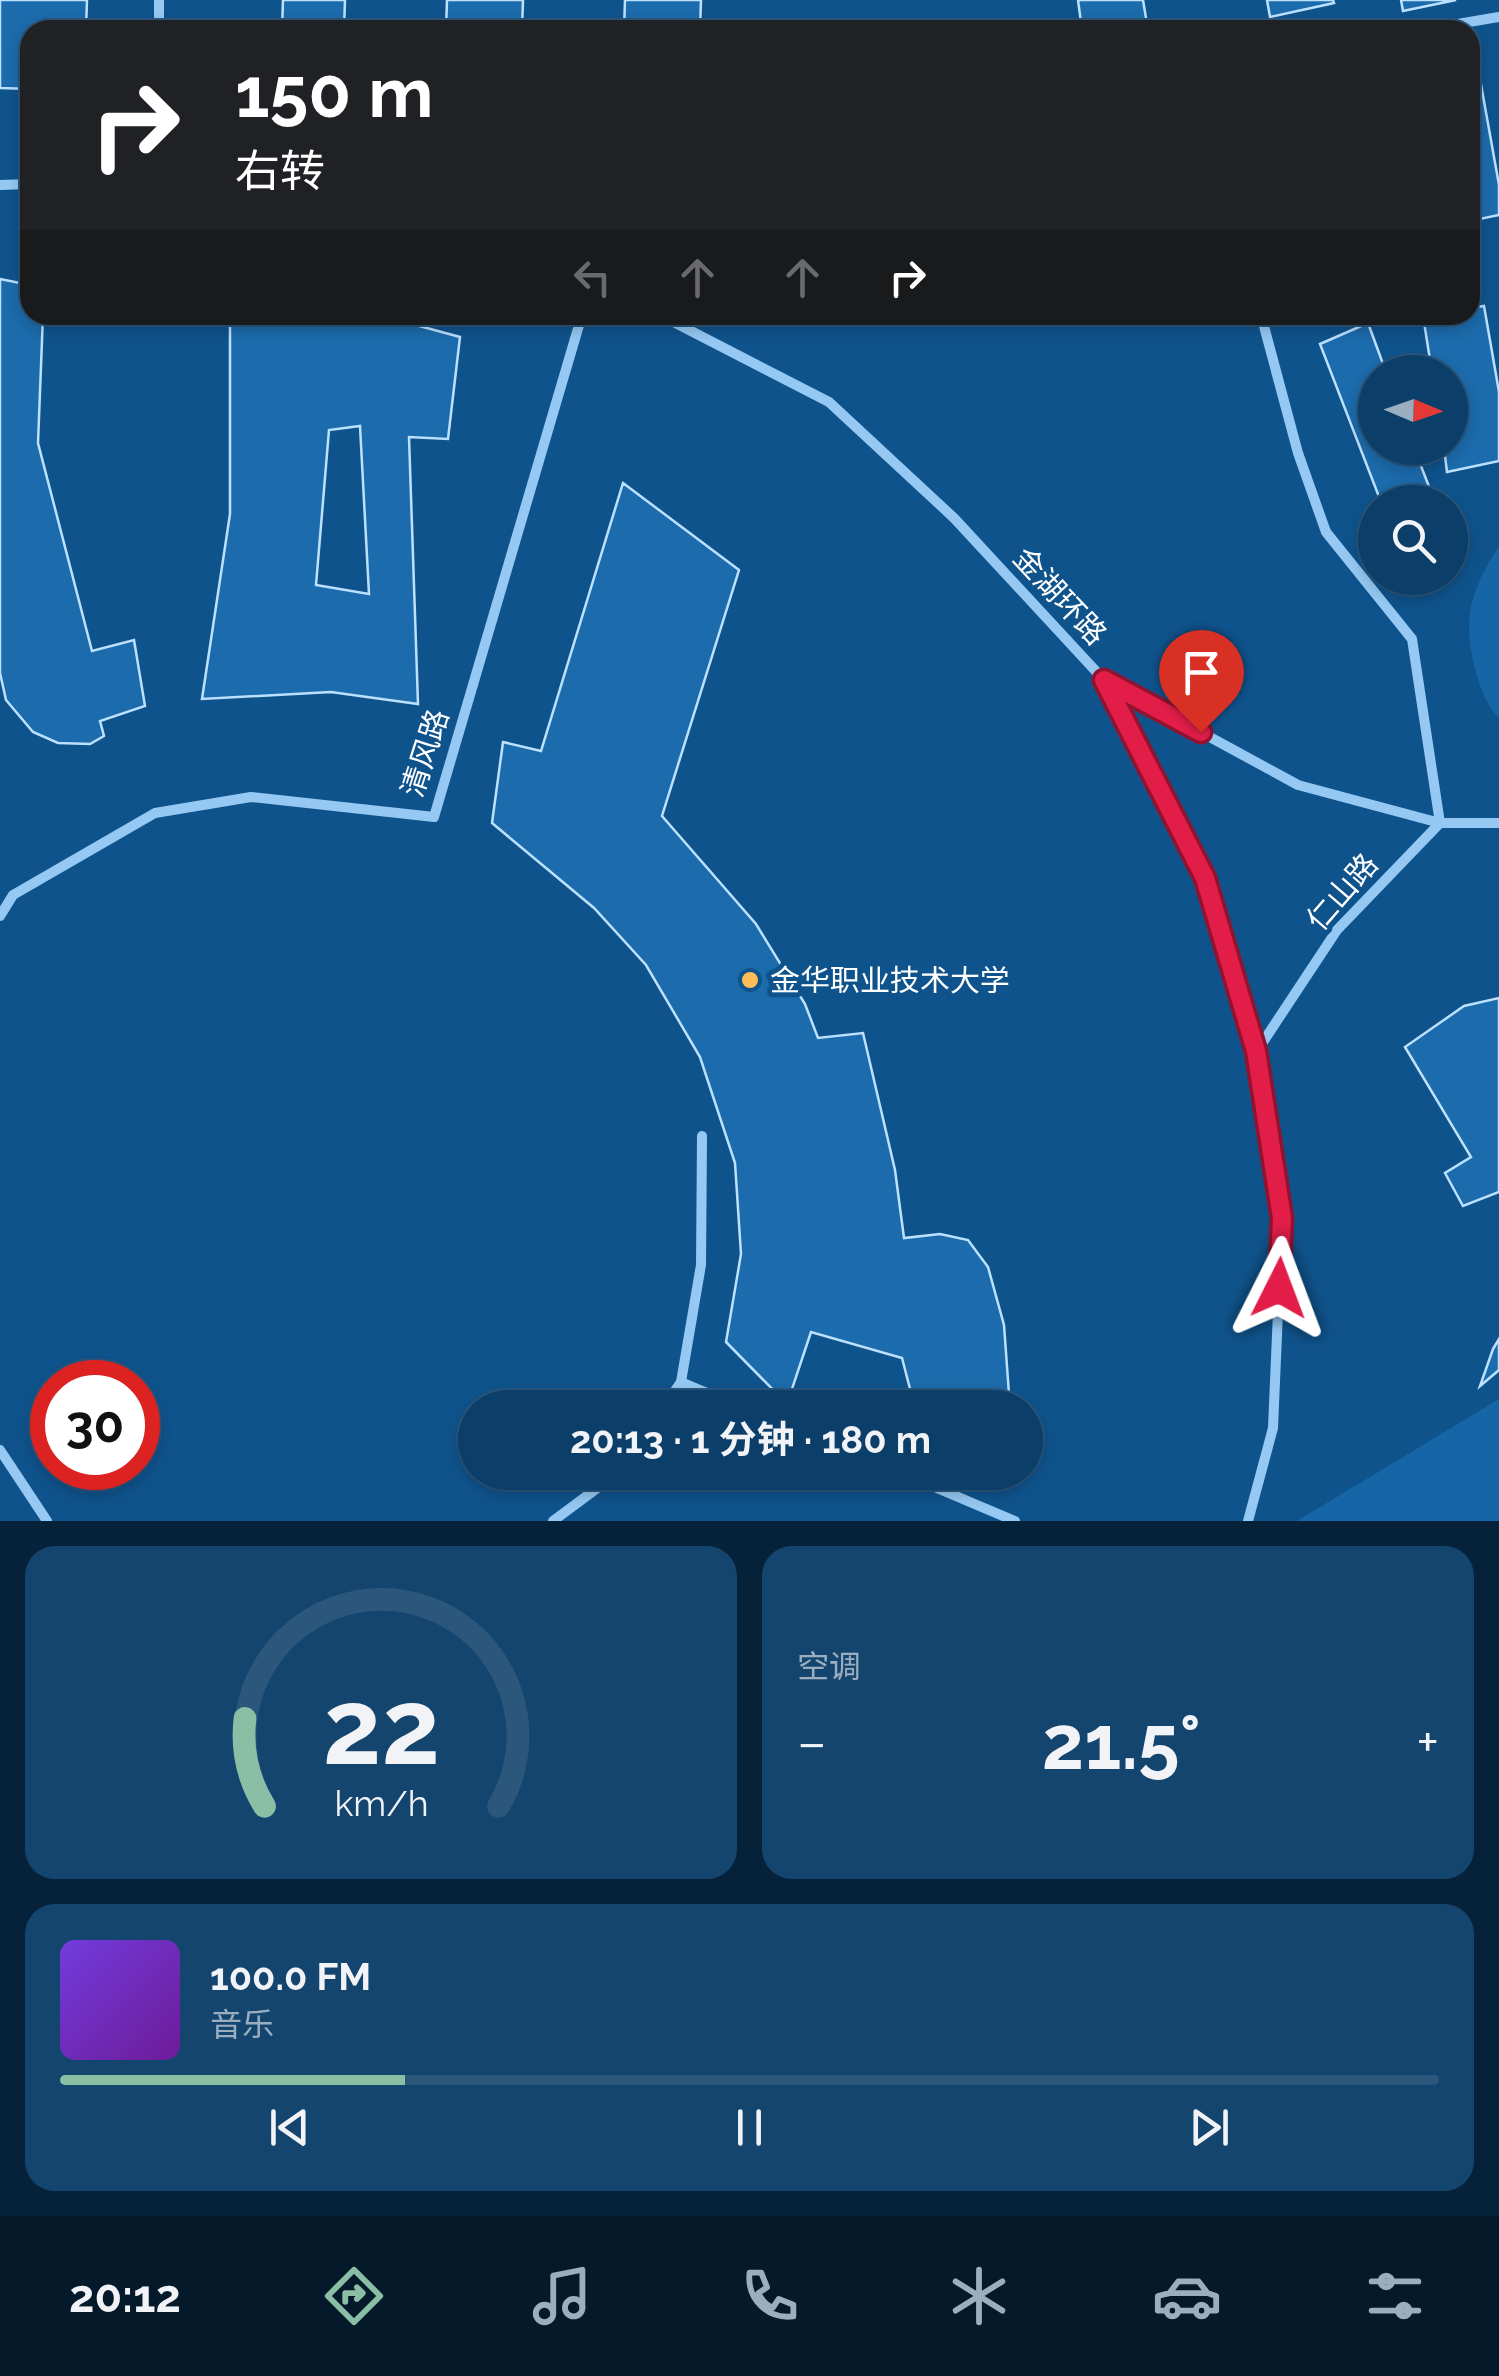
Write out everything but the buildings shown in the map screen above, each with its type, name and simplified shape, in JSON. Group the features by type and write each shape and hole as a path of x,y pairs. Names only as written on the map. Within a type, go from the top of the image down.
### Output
{"street":[{"name":"清风路","path":"0,916 13,896 155,812 252,797 434,817 579,325"},
{"name":"金湖环路","path":"679,325 829,402 954,518 1104,680 1205,878 1256,1051 1282,1218 1273,1428 1248,1521"},
{"path":"1264,325 1298,453 1326,532 1412,640 1440,822"},
{"path":"1104,680 1298,784 1440,822 1499,822"},
{"name":"仁山路","path":"1256,1051 1337,930 1440,822"},
{"path":"676,1390 681,1382 701,1265 702,1136"},
{"path":"681,1382 700,1390"},
{"path":"0,1450 44,1516 58,1521"},
{"path":"553,1521 595,1490"},
{"path":"942,1490 1015,1521"}],"shaded area":[{"path":"1499,547 1499,718 1479,683 1469,625 1477,587"},
{"path":"1499,1399 1499,1521 1297,1521"}],"place":[{"name":"金华职业技术大学","path":"750,980"}],"route":[{"path":"1201,732 1104,680 1205,878 1256,1051 1282,1218 1279,1288"}]}
